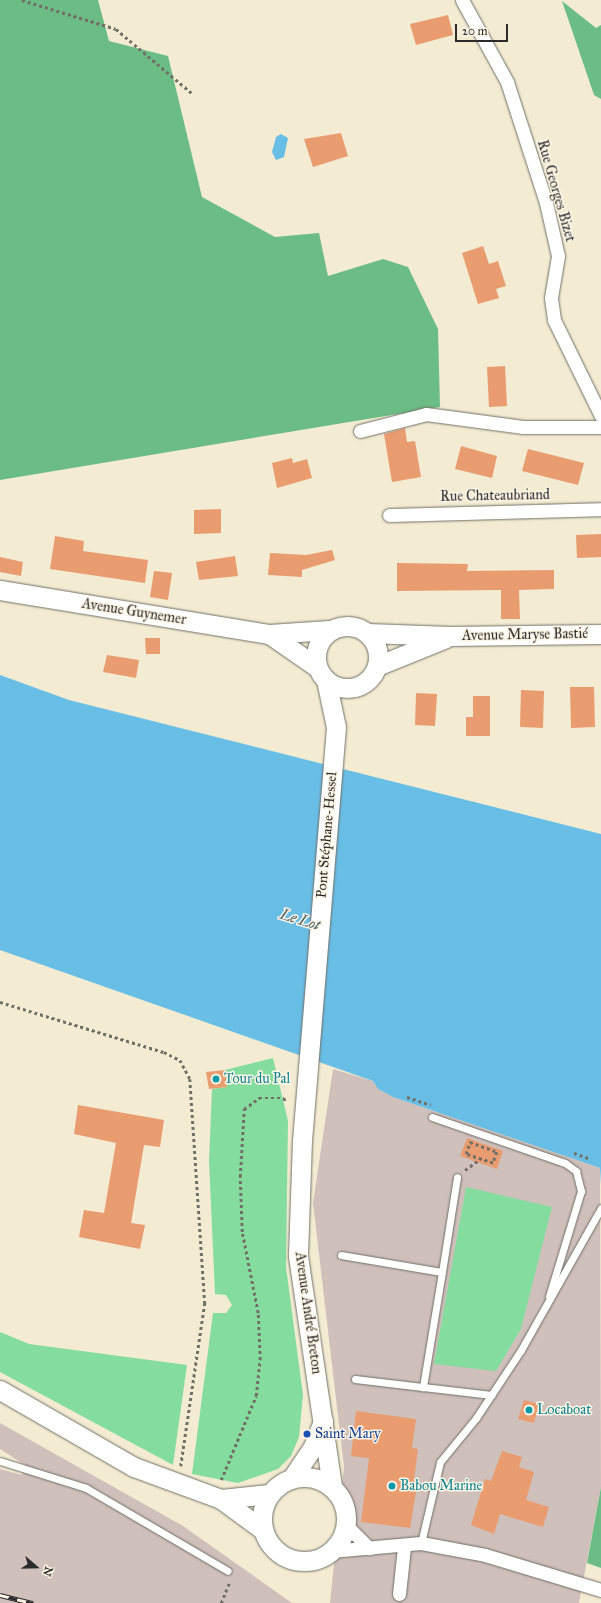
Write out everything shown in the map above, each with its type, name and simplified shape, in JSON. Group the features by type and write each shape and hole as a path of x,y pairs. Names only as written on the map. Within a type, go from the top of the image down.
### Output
{"street":[{"name":"Rue Georges Bizet","path":"462,0 509,90 546,203 558,256 551,298 554,320 601,416"},
{"path":"360,432 426,414 523,427 601,427"},
{"name":"Rue Chateaubriand","path":"389,515 601,509"},
{"name":"Avenue Guynemer","path":"0,590 269,634 329,630"},
{"path":"353,626 368,633 377,648 377,666 366,682 357,687 339,705 321,674 317,646 329,630 353,626"},
{"name":"Avenue Maryse Bastié","path":"368,633 450,636 601,634"},
{"name":"Avenue Guynemer","path":"269,634 321,674"},
{"name":"Avenue Maryse Bastié","path":"377,666 450,636"},
{"path":"321,674 335,686 357,687"},
{"name":"Pont Stéphane-Hessel","path":"296,1108 339,705"},
{"name":"Avenue André Breton","path":"296,1108 298,1256 332,1486"},
{"path":"0,1390 134,1467 220,1492 269,1494 292,1478 308,1476 332,1486 341,1497 346,1524 342,1538 331,1551"},
{"name":"Avenue André Breton","path":"292,1478 313,1447 323,1419"},
{"path":"220,1492 263,1530 273,1549 297,1561 310,1561 331,1551 404,1547 421,1543 485,1555 601,1590"},
{"path":"263,1530 269,1494"},
{"path":"346,1524 370,1548"},
{"path":"399,1594 404,1547"}],"lane":[{"path":"432,1117 565,1163 576,1171 581,1191 544,1310"},
{"path":"423,1387 457,1177"},
{"path":"421,1543 440,1462 492,1395 544,1310 601,1208"},
{"path":"341,1255 442,1272"},
{"path":"355,1379 492,1395"},
{"path":"0,1461 86,1488 231,1574"}],"path":[{"path":"22,0 116,29 193,94"},
{"path":"0,1002 164,1052 180,1060 190,1078 205,1303 181,1474"},
{"path":"220,1492 256,1396 260,1360 258,1313 242,1232 240,1177 244,1109 259,1098 284,1098 296,1108"},
{"path":"470,1142 497,1152 494,1162 480,1158 466,1154 470,1142"},
{"path":"457,1177 480,1158"},
{"path":"221,1603 231,1574"}],"shaded area":[{"path":"333,1069 373,1081 378,1089 393,1097 600,1168 601,1487 579,1603 330,1603 344,1467 313,1203"},
{"path":"0,1423 183,1526 292,1603 0,1603 0,1469 22,1475 25,1465 0,1449"}],"green space":[{"path":"0,0 98,0 109,41 168,56 202,197 275,237 319,233 328,276 383,259 408,267 438,329 440,407 0,480"},
{"path":"562,1 596,28 601,25 601,99 594,95"},
{"path":"273,1058 288,1121 286,1267 303,1395 299,1437 291,1456 278,1469 238,1483 192,1474 213,1313 226,1313 232,1305 226,1295 215,1294 209,1161 212,1089 227,1087 225,1070"},
{"path":"466,1187 552,1207 521,1329 496,1371 434,1364"},
{"path":"0,1332 29,1344 187,1365 173,1465 0,1372"},
{"path":"601,1487 601,1568 587,1563"}],"water":[{"path":"281,134 288,138 284,157 276,160 272,152 276,137"},
{"name":"Le Lot","path":"0,675 69,700 601,834 601,1185 600,1168 393,1097 378,1089 373,1081 0,950"}],"building":[{"path":"448,15 453,35 416,45 410,24"},
{"path":"341,133 348,156 313,167 304,139"},
{"path":"483,246 489,264 498,261 506,286 496,289 499,298 478,304 462,253"},
{"path":"505,366 507,406 489,407 487,367"},
{"path":"405,428 407,442 415,441 421,477 392,482 384,434"},
{"path":"461,446 497,456 492,478 455,469"},
{"path":"528,449 584,463 578,485 522,471"},
{"path":"292,458 293,463 307,459 312,478 277,488 272,463"},
{"path":"221,509 221,533 194,534 194,510"},
{"path":"601,534 601,557 577,558 576,535"},
{"path":"55,536 84,541 83,551 148,560 145,583 50,569"},
{"path":"332,550 335,560 302,570 302,577 268,575 270,553 306,555"},
{"path":"235,556 238,576 199,580 196,562"},
{"path":"0,557 23,562 21,576 0,572"},
{"path":"397,563 468,564 467,571 554,570 554,589 519,590 520,619 501,619 501,590 397,591"},
{"path":"154,571 172,573 168,600 150,597"},
{"path":"145,638 160,638 160,654 146,654"},
{"path":"107,655 139,660 136,678 103,672"},
{"path":"570,687 594,687 595,727 571,728"},
{"path":"521,690 544,691 543,728 520,727"},
{"path":"416,693 437,694 435,726 415,725"},
{"path":"473,696 490,696 490,736 466,736 466,717 473,717"},
{"name":"Tour du Pal","path":"225,1070 227,1087 209,1089 206,1072"},
{"path":"78,1105 164,1120 160,1147 144,1145 131,1223 145,1225 140,1249 79,1237 84,1210 104,1213 116,1143 74,1134"},
{"path":"467,1138 503,1151 497,1169 460,1156"},
{"name":"Locaboat","path":"524,1400 539,1404 534,1423 518,1419"},
{"path":"356,1411 416,1419 412,1448 418,1449 414,1480 418,1480 410,1528 361,1522 369,1458 351,1456"},
{"path":"502,1451 522,1457 519,1467 534,1472 526,1500 549,1507 543,1527 500,1514 494,1534 471,1525 485,1479 491,1481"}],"railway":[{"path":"0,1595 33,1603"}],"place":[{"name":"Tour du Pal","path":"216,1079"},
{"name":"Locaboat","path":"529,1410"},
{"name":"Saint Mary","path":"307,1434"},
{"name":"Babou Marine","path":"392,1486"}]}
